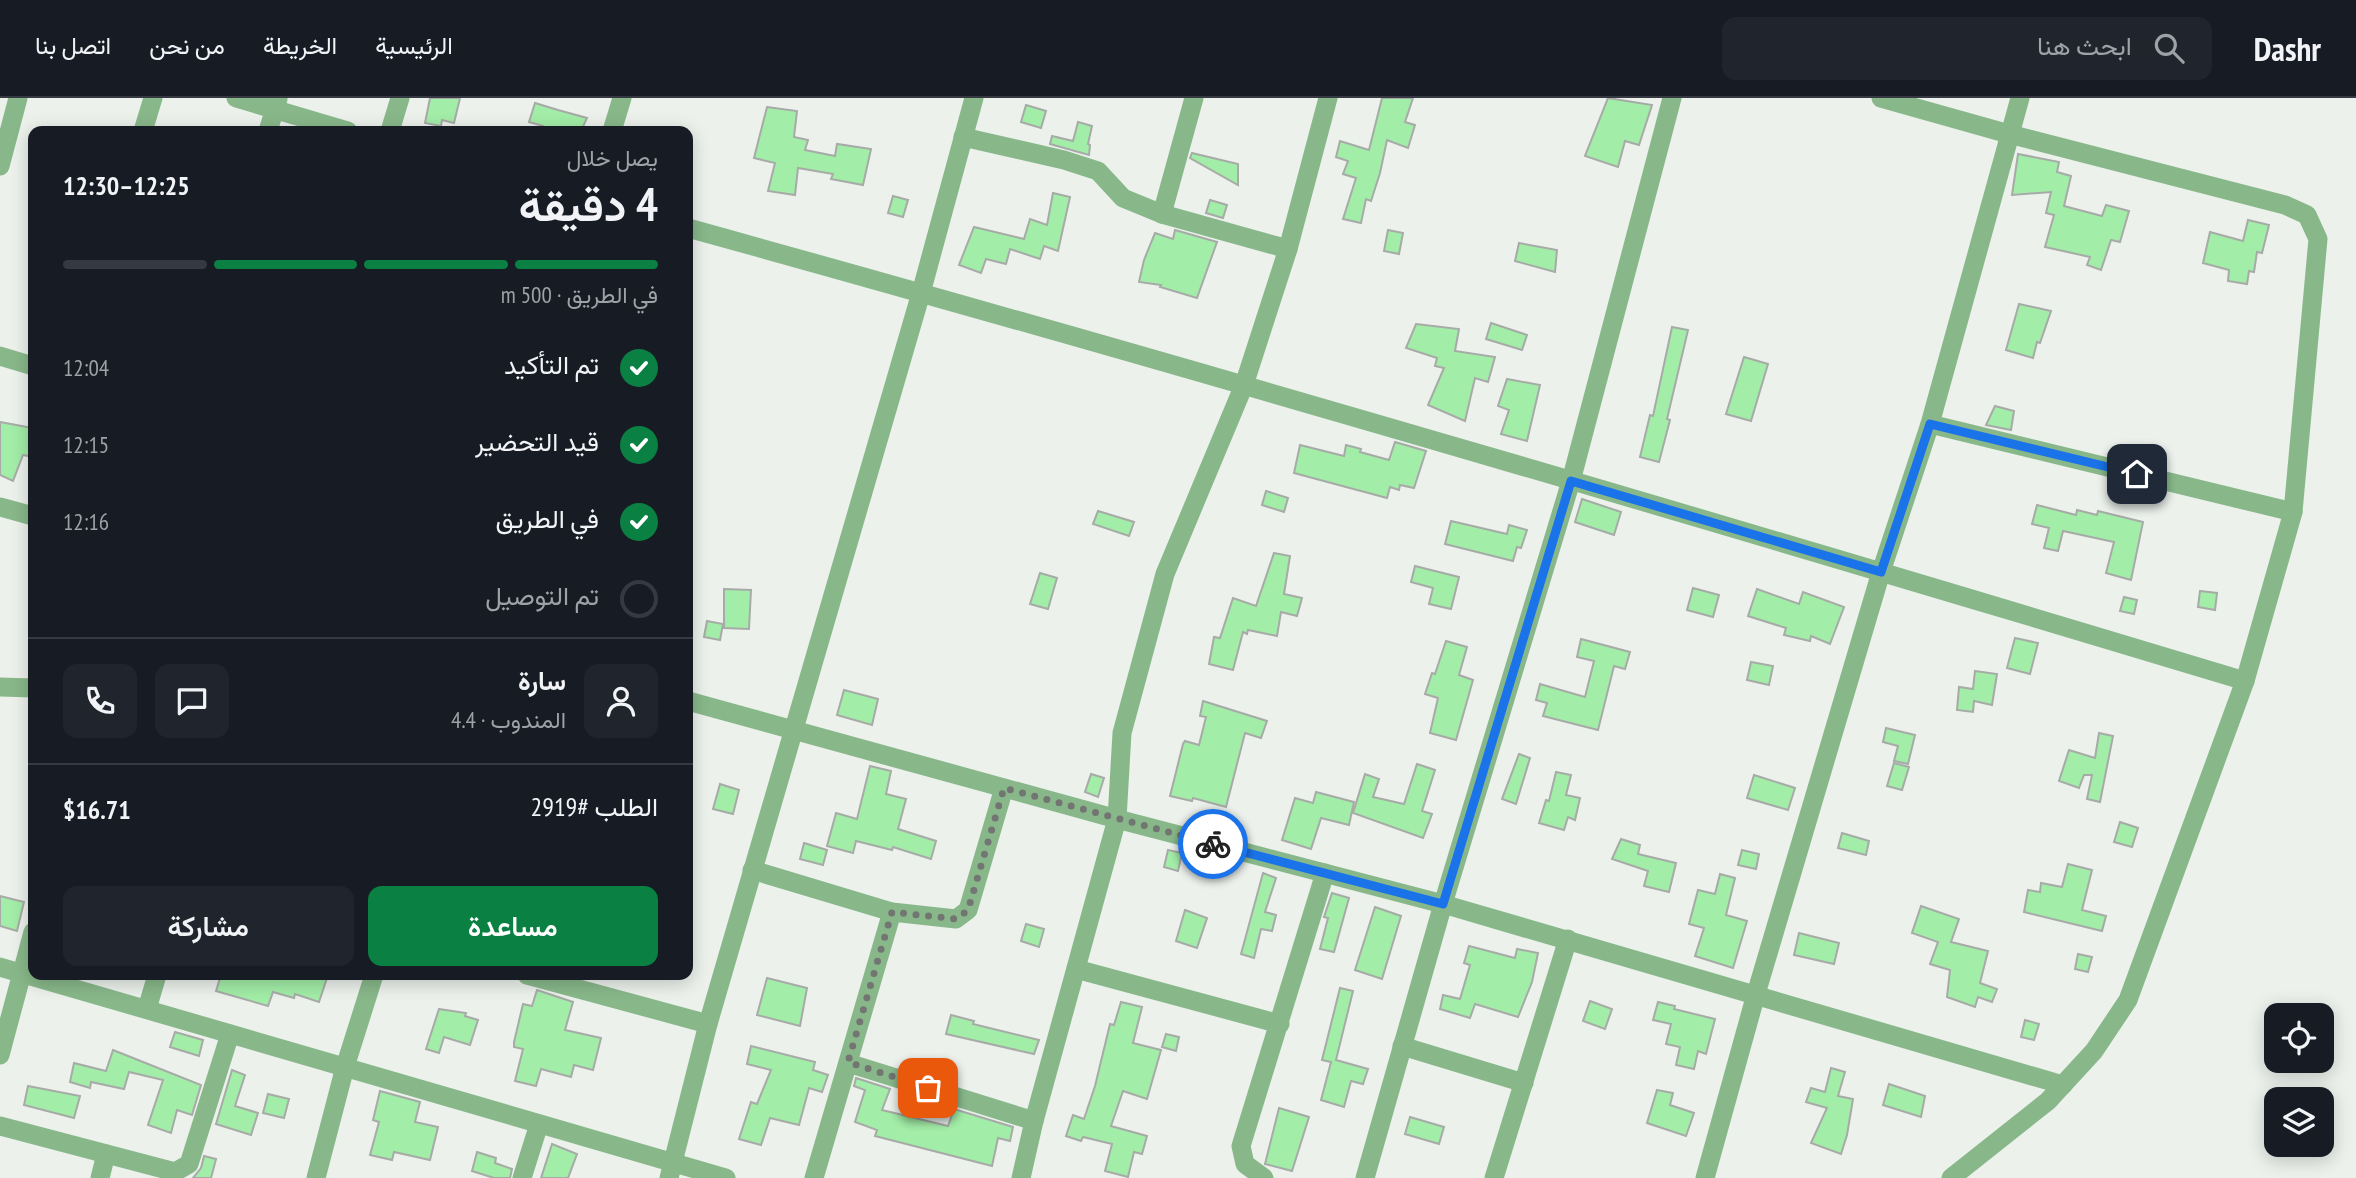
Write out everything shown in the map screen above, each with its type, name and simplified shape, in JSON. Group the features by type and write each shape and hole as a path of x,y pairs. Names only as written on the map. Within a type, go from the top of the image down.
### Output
{"street":[{"path":"0,166 18,98"},
{"path":"144,126 153,98"},
{"path":"236,98 276,104 335,126"},
{"path":"392,126 400,98"},
{"path":"614,126 622,98"},
{"path":"671,1171 708,1024 921,293 974,98"},
{"path":"1162,214 1194,98"},
{"path":"1021,1178 1034,1121 1117,818 1122,733 1165,574 1244,385 1288,249 1328,98"},
{"path":"1364,1178 1443,904 1571,481 1672,98"},
{"path":"1881,98 2285,205 2307,215 2318,239 2293,512 2245,681 2128,1000 2094,1051 2048,1101 1951,1178"},
{"path":"1705,1178 1756,994 1881,572 1930,424 2020,98"},
{"path":"269,126 276,104"},
{"path":"963,137 1065,160 1098,172 1123,198 1162,214 1288,249"},
{"path":"693,229 1244,385 2245,681"},
{"path":"0,356 28,364"},
{"path":"1930,424 2293,512"},
{"path":"0,507 28,515"},
{"path":"0,687 28,688"},
{"path":"693,702 1443,904 2063,1085"},
{"path":"752,870 892,912 956,919 968,910 1004,788"},
{"path":"1264,1178 1245,1164 1241,1146 1325,873"},
{"path":"814,1178 892,912"},
{"path":"1494,1178 1568,939"},
{"path":"0,1055 28,950"},
{"path":"0,967 28,977"},
{"path":"1076,968 1280,1024"},
{"path":"39,980 539,1124 671,1171 726,1178"},
{"path":"147,1010 156,980"},
{"path":"316,1178 345,1067 372,980"},
{"path":"579,982 708,1024"},
{"path":"0,1126 175,1172 189,1164 230,1034"},
{"path":"1402,1046 1524,1083"},
{"path":"848,1062 1034,1121"},
{"path":"522,1178 539,1124"},
{"path":"100,1178 106,1154"}],"building":[{"path":"430,98 460,98 454,123 442,120 441,126 425,123"},
{"path":"1382,98 1413,98 1405,122 1415,125 1408,148 1387,140 1380,173 1371,201 1366,199 1361,223 1343,219 1356,178 1343,174 1348,161 1336,157 1340,141 1369,150"},
{"path":"1608,98 1652,105 1639,145 1625,141 1618,167 1585,156"},
{"path":"535,103 587,118 583,126 543,126 529,122"},
{"path":"1026,105 1046,111 1041,128 1021,122"},
{"path":"767,107 797,111 794,137 808,140 805,150 835,156 837,144 871,149 863,185 831,179 833,174 798,168 795,195 768,191 775,163 754,158"},
{"path":"1078,122 1092,126 1088,144 1089,155 1050,144 1052,136 1073,141"},
{"path":"1192,153 1238,164 1238,185 1190,158"},
{"path":"2018,154 2059,162 2057,172 2071,176 2064,206 2102,216 2106,205 2129,211 2120,242 2111,240 2101,270 2087,265 2090,257 2045,247 2054,215 2046,213 2051,192 2012,195"},
{"path":"1053,193 1070,197 1058,251 1044,246 1040,259 1010,249 1006,264 986,259 981,273 959,265 974,227 1024,239 1030,219 1047,225"},
{"path":"893,196 908,200 903,217 888,213"},
{"path":"1210,200 1227,205 1223,218 1206,213"},
{"path":"2248,220 2269,225 2262,253 2257,252 2254,272 2249,271 2247,284 2228,281 2229,270 2203,263 2210,232 2243,241"},
{"path":"1175,230 1217,242 1197,298 1160,287 1161,285 1139,282 1155,233 1173,239"},
{"path":"1388,230 1403,233 1399,254 1384,251"},
{"path":"1519,243 1557,250 1555,272 1515,261"},
{"path":"2019,304 2051,311 2033,358 2006,350"},
{"path":"1491,323 1527,335 1522,350 1486,339"},
{"path":"1416,324 1459,329 1455,351 1495,357 1488,382 1475,378 1465,421 1428,405 1444,368 1435,366 1437,358 1406,348"},
{"path":"1672,327 1688,330 1659,462 1640,457 1650,415 1653,416"},
{"path":"1744,357 1768,364 1751,421 1726,414"},
{"path":"1507,379 1540,385 1527,441 1501,434 1509,410 1498,406"},
{"path":"1995,406 2014,411 2011,430 1986,425"},
{"path":"0,422 28,427 28,456 23,455 13,481 0,475"},
{"path":"1395,442 1426,451 1414,488 1400,485 1399,490 1390,487 1387,498 1294,473 1300,445 1344,456 1346,445 1389,460"},
{"path":"1266,491 1288,498 1284,512 1262,505"},
{"path":"1582,499 1621,512 1614,535 1575,522"},
{"path":"2037,505 2076,515 2077,510 2097,515 2098,511 2143,522 2131,580 2106,573 2114,542 2063,531 2058,551 2044,548 2049,528 2032,524"},
{"path":"1098,511 1134,522 1129,536 1093,524"},
{"path":"1451,521 1507,534 1509,525 1527,530 1521,548 1517,547 1513,561 1445,544"},
{"path":"1274,553 1290,556 1284,594 1302,598 1297,616 1281,612 1277,636 1248,630 1247,634 1243,632 1233,670 1209,664 1214,637 1220,638 1233,598 1256,606"},
{"path":"1415,566 1459,577 1451,609 1429,604 1433,588 1411,582"},
{"path":"1040,573 1057,578 1048,609 1030,604"},
{"path":"1693,588 1719,595 1713,617 1687,610"},
{"path":"724,589 751,590 749,629 724,628"},
{"path":"1757,589 1799,604 1803,592 1844,607 1830,644 1811,636 1810,641 1784,635 1786,628 1748,616"},
{"path":"2200,591 2217,593 2215,610 2198,607"},
{"path":"2124,597 2137,600 2134,614 2120,611"},
{"path":"707,621 723,624 720,640 704,637"},
{"path":"2015,638 2038,643 2030,674 2007,668"},
{"path":"1581,639 1630,652 1625,669 1614,666 1598,730 1543,716 1547,703 1536,700 1540,684 1585,697 1594,661 1577,657"},
{"path":"1446,641 1467,647 1459,675 1473,680 1456,740 1430,733 1438,698 1425,694"},
{"path":"1751,662 1773,666 1769,685 1747,680"},
{"path":"1975,671 1997,674 1992,705 1974,701 1973,712 1957,710 1959,687 1973,689"},
{"path":"844,690 878,699 872,725 837,715"},
{"path":"1203,701 1267,721 1261,738 1245,733 1226,807 1193,798 1192,801 1170,796 1183,744 1185,741 1199,745 1206,717 1200,716"},
{"path":"1886,728 1915,735 1908,764 1894,761 1898,746 1883,742"},
{"path":"2099,733 2113,736 2100,802 2087,799 2092,775 2084,775 2079,788 2059,781 2069,750 2095,758"},
{"path":"1519,754 1530,758 1516,804 1502,799"},
{"path":"1894,763 1909,767 1902,790 1887,786"},
{"path":"1417,764 1435,770 1422,811 1432,814 1423,838 1353,813 1365,774 1379,779 1373,797 1404,804"},
{"path":"870,766 891,771 886,794 906,799 898,829 936,841 931,859 893,847 892,850 856,841 853,853 827,846 836,813 857,819"},
{"path":"1556,772 1571,775 1566,795 1580,798 1575,820 1568,817 1564,830 1539,823 1546,800 1549,801"},
{"path":"1091,774 1104,778 1098,797 1085,792"},
{"path":"1754,775 1795,788 1788,810 1747,798"},
{"path":"720,784 739,790 733,814 713,809"},
{"path":"1316,792 1354,802 1349,825 1321,818 1311,849 1282,840 1295,798 1313,803"},
{"path":"2120,822 2138,828 2132,847 2114,842"},
{"path":"1842,833 1869,841 1866,855 1838,848"},
{"path":"1621,839 1640,845 1638,854 1676,863 1669,892 1644,886 1648,871 1612,859"},
{"path":"804,843 827,850 823,865 800,859"},
{"path":"1168,850 1182,853 1178,871 1164,867"},
{"path":"1742,850 1759,854 1756,869 1738,865"},
{"path":"2068,864 2092,870 2082,910 2106,916 2102,931 2024,912 2028,890 2040,892 2041,883 2062,887"},
{"path":"1263,873 1276,878 1265,912 1276,915 1272,931 1261,929 1254,958 1241,954"},
{"path":"1720,874 1735,878 1726,915 1747,921 1733,968 1695,956 1704,928 1689,924 1698,890 1715,894"},
{"path":"1332,893 1349,898 1334,952 1320,949 1328,918 1324,917"},
{"path":"0,896 24,902 17,931 0,926"},
{"path":"1921,906 1959,919 1951,942 1988,951 1980,983 1997,989 1992,1002 1978,997 1975,1007 1947,997 1950,970 1930,964 1938,942 1912,933"},
{"path":"1375,907 1401,916 1382,979 1355,970"},
{"path":"1185,910 1207,918 1197,948 1176,941"},
{"path":"1026,924 1044,929 1039,947 1021,941"},
{"path":"1799,933 1839,943 1834,964 1794,955"},
{"path":"1469,946 1515,958 1517,949 1538,953 1532,982 1518,1017 1475,1004 1470,1018 1440,1009 1443,995 1460,999 1470,965 1464,963"},
{"path":"2078,954 2092,957 2088,972 2075,969"},
{"path":"767,978 807,988 800,1026 757,1015"},
{"path":"219,980 326,980 319,1002 295,994 294,998 273,992 268,1006 216,991"},
{"path":"1340,988 1353,991 1336,1060 1368,1069 1363,1084 1351,1081 1344,1107 1321,1100 1331,1062 1322,1060"},
{"path":"537,990 573,1002 565,1030 601,1038 593,1070 574,1065 571,1077 541,1069 536,1086 515,1081 523,1049 514,1047 514,1042 523,1004 532,1006"},
{"path":"1590,1001 1612,1009 1605,1029 1583,1021"},
{"path":"1121,1002 1142,1007 1133,1043 1161,1050 1147,1099 1123,1091 1111,1126 1147,1136 1142,1154 1134,1152 1128,1177 1105,1171 1112,1144 1083,1137 1081,1141 1066,1136 1073,1115 1084,1119 1110,1024 1114,1025"},
{"path":"1658,1002 1675,1006 1674,1009 1715,1019 1706,1054 1698,1051 1694,1069 1676,1065 1680,1047 1666,1044 1671,1024 1653,1020"},
{"path":"439,1009 466,1013 465,1016 478,1020 470,1045 444,1037 439,1053 426,1049"},
{"path":"951,1015 974,1021 973,1024 1039,1040 1034,1054 946,1034"},
{"path":"2025,1020 2039,1024 2034,1040 2021,1037"},
{"path":"175,1032 203,1040 199,1056 170,1047"},
{"path":"1166,1034 1179,1037 1176,1051 1162,1047"},
{"path":"751,1046 815,1062 813,1070 828,1075 822,1092 809,1088 799,1125 770,1118 761,1145 739,1139 751,1102 757,1104 771,1070 747,1064"},
{"path":"113,1050 201,1085 192,1115 177,1110 171,1133 148,1125 163,1080 129,1072 124,1089 91,1082 90,1088 70,1082 74,1063 106,1071"},
{"path":"1831,1068 1845,1072 1838,1096 1853,1099 1841,1154 1811,1143 1827,1108 1806,1102 1811,1088 1825,1092"},
{"path":"232,1070 245,1075 235,1106 258,1113 251,1135 216,1124"},
{"path":"856,1078 890,1089 882,1110 948,1126 954,1109 1013,1127 1010,1141 998,1138 992,1166 875,1136 877,1130 855,1122 865,1090 854,1086"},
{"path":"1889,1084 1925,1096 1921,1117 1883,1105"},
{"path":"28,1086 80,1096 74,1118 24,1105"},
{"path":"1657,1090 1673,1093 1670,1105 1694,1113 1686,1136 1647,1123"},
{"path":"380,1091 420,1102 415,1122 438,1127 430,1160 394,1152 392,1160 370,1155 379,1122 373,1120"},
{"path":"268,1094 289,1099 284,1118 263,1113"},
{"path":"1279,1108 1309,1117 1292,1171 1265,1164"},
{"path":"1410,1117 1444,1127 1439,1144 1405,1134"},
{"path":"552,1144 577,1154 568,1178 541,1178"},
{"path":"477,1152 496,1158 495,1163 512,1169 510,1178 494,1178 472,1171"},
{"path":"204,1156 216,1159 211,1178 193,1178 201,1168"}],"way so far":[{"path":"928,1088 848,1062 892,912 956,919 963,916 968,910 1004,788 1213,844"}],"route":[{"path":"1213,844 1443,904 1571,481 1881,572 1930,424 2137,474"}]}
